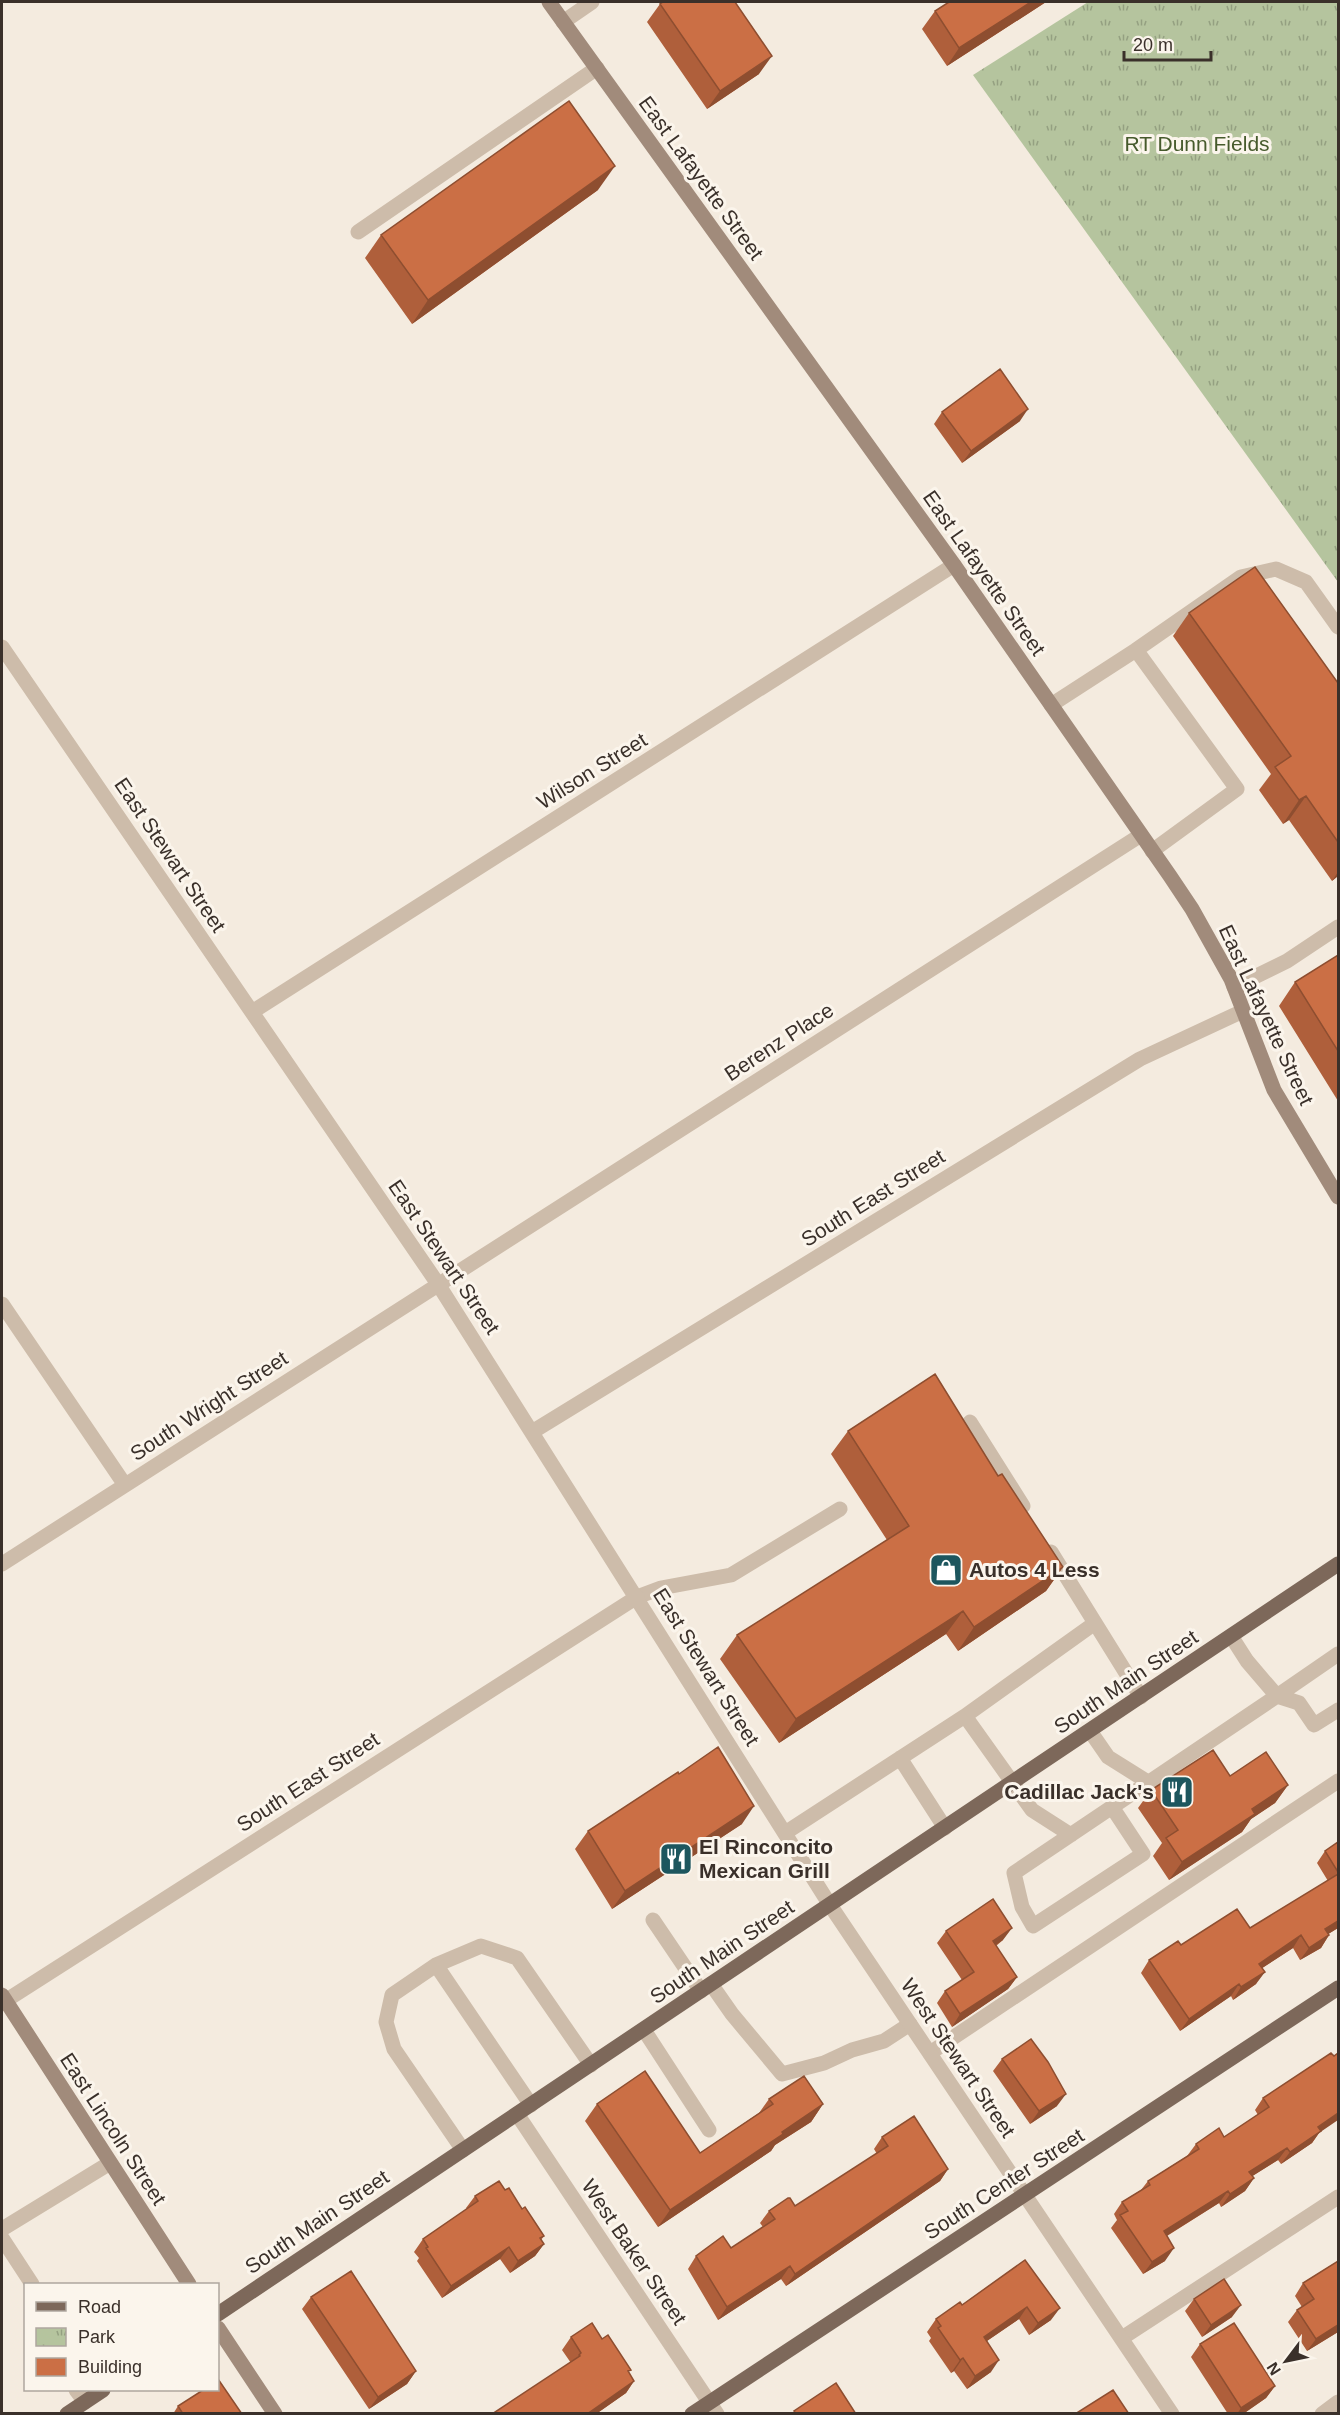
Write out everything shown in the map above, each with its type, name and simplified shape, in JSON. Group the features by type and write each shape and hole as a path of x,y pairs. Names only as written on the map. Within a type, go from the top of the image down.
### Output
{"main road":[{"name":"South Main Street","path":"219,2313 1338,1564"},
{"name":"South Center Street","path":"692,2414 713,2408 1025,2195 1338,1988"},
{"path":"67,2414 80,2396 99,2391"}],"street":[{"name":"East Lafayette Street","path":"549,2 954,565 1192,909 1234,987 1274,1090 1338,1197"},
{"path":"563,22 592,2"},
{"path":"358,232 597,68"},
{"name":"Wilson Street","path":"252,1012 954,565"},
{"path":"1051,705 1136,650 1241,577 1276,569 1306,582 1338,627"},
{"name":"East Stewart Street","path":"2,646 438,1284 830,1905"},
{"path":"1136,650 1237,789 1152,851"},
{"name":"Berenz Place","path":"438,1284 1142,835"},
{"path":"1234,987 1287,961 1338,927"},
{"name":"South East Street","path":"532,1432 1140,1059 1243,1011"},
{"name":"South Wright Street","path":"2,1564 438,1284"},
{"path":"2,1304 125,1485"},
{"path":"970,1422 1033,1522"},
{"name":"South East Street","path":"3,2000 637,1597 661,1588 730,1575 840,1509"},
{"path":"1045,1542 1141,1697"},
{"path":"785,1833 965,1716 1095,1623"},
{"path":"1231,1636 1247,1661 1277,1696 1299,1703 1314,1725 1338,1710"},
{"path":"1112,1807 1143,1854 1033,1926 1022,1907 1014,1873 1338,1654"},
{"path":"965,1716 1032,1810 1071,1834"},
{"path":"1090,1731 1108,1757 1148,1782"},
{"path":"900,1758 945,1828"},
{"path":"930,2053 1338,1781"},
{"name":"West Stewart Street","path":"830,1905 1172,2414"},
{"path":"653,1920 706,1988 732,2014 782,2074 824,2063 852,2050 884,2041 910,2024"},
{"path":"464,2150 394,2049 386,2022 392,1995 436,1965 481,1947 517,1958 591,2065"},
{"path":"436,1965 531,2105"},
{"name":"East Lincoln Street","path":"3,2000 188,2283"},
{"path":"644,2030 709,2130"},
{"name":"West Baker Street","path":"517,2114 713,2408"},
{"path":"2,2229 110,2163"},
{"path":"1122,2338 1338,2197"},
{"path":"2,2238 31,2283"},
{"path":"219,2330 274,2414"},
{"path":"1322,2414 1338,2402"}],"green space":[{"name":"RT Dunn Fields","path":"1088,2 1338,2 1338,582 973,75"}],"building":[{"path":"663,2 735,2 772,56 720,91 660,4"},
{"path":"949,2 1031,2 959,48 935,11"},
{"path":"569,101 615,166 428,300 381,235"},
{"path":"1000,369 1028,409 971,451 942,412"},
{"path":"1255,567 1338,683 1338,842 1306,796 1299,800 1275,767 1291,756 1189,613"},
{"path":"1338,955 1338,1051 1295,982"},
{"name":"Autos 4 Less","path":"935,1374 998,1476 1002,1474 1063,1567 974,1627 963,1611 796,1719 737,1635 909,1526 848,1431"},
{"path":"718,1747 754,1806 625,1891 588,1831"},
{"path":"1213,1750 1230,1776 1266,1752 1288,1785 1252,1809 1255,1814 1182,1862 1166,1838 1178,1830 1151,1790"},
{"path":"1338,1842 1338,1872 1325,1851"},
{"path":"1338,1874 1338,1921 1325,1929 1329,1935 1309,1948 1301,1935 1259,1964 1265,1972 1241,1987 1239,1984 1189,2019 1149,1960 1178,1941 1181,1945 1237,1909 1250,1928"},
{"path":"993,1899 1012,1928 993,1941 1017,1977 960,2014 945,1991 974,1972 946,1931"},
{"path":"1031,2039 1048,2062 1066,2094 1039,2111 1002,2059"},
{"path":"1331,2053 1334,2056 1338,2053 1338,2113 1318,2127 1321,2131 1290,2152 1287,2148 1249,2172 1254,2178 1230,2194 1228,2191 1164,2231 1174,2248 1152,2262 1120,2215 1128,2211 1122,2202 1150,2185 1148,2181 1199,2149 1196,2144 1219,2128 1224,2137 1269,2107 1263,2098"},
{"path":"645,2071 700,2153 773,2104 769,2099 804,2076 823,2104 782,2132 783,2134 670,2210 597,2104"},
{"path":"914,2116 948,2169 795,2274 790,2266 727,2307 696,2256 723,2236 731,2248 775,2219 769,2211 788,2198 795,2206 888,2146 882,2137"},
{"path":"499,2181 505,2190 509,2188 522,2209 525,2207 544,2236 540,2238 544,2244 518,2261 509,2247 451,2286 426,2248 428,2247 423,2239 478,2201 475,2196"},
{"path":"1025,2260 1060,2308 1038,2323 1027,2307 984,2337 999,2360 975,2376 963,2358 960,2360 938,2328 941,2326 936,2319 960,2302 962,2305"},
{"path":"1338,2261 1338,2325 1316,2339 1297,2310 1314,2299 1303,2283"},
{"path":"351,2271 416,2371 378,2397 311,2297"},
{"path":"1224,2279 1241,2305 1211,2325 1194,2299"},
{"path":"592,2323 602,2339 608,2335 631,2370 628,2371 634,2381 587,2414 492,2414 580,2356 581,2353 571,2337"},
{"path":"1234,2323 1275,2386 1241,2408 1200,2344"},
{"path":"219,2380 242,2414 183,2414 178,2406 201,2391 219,2391"},
{"path":"836,2383 856,2414 796,2414 794,2411"},
{"path":"1113,2390 1129,2414 1075,2414"}],"place":[{"name":"Autos 4 Less","path":"946,1570"},
{"name":"Cadillac Jack's","path":"1177,1792"},
{"name":"El Rinconcito Mexican Grill","path":"676,1859"}]}
